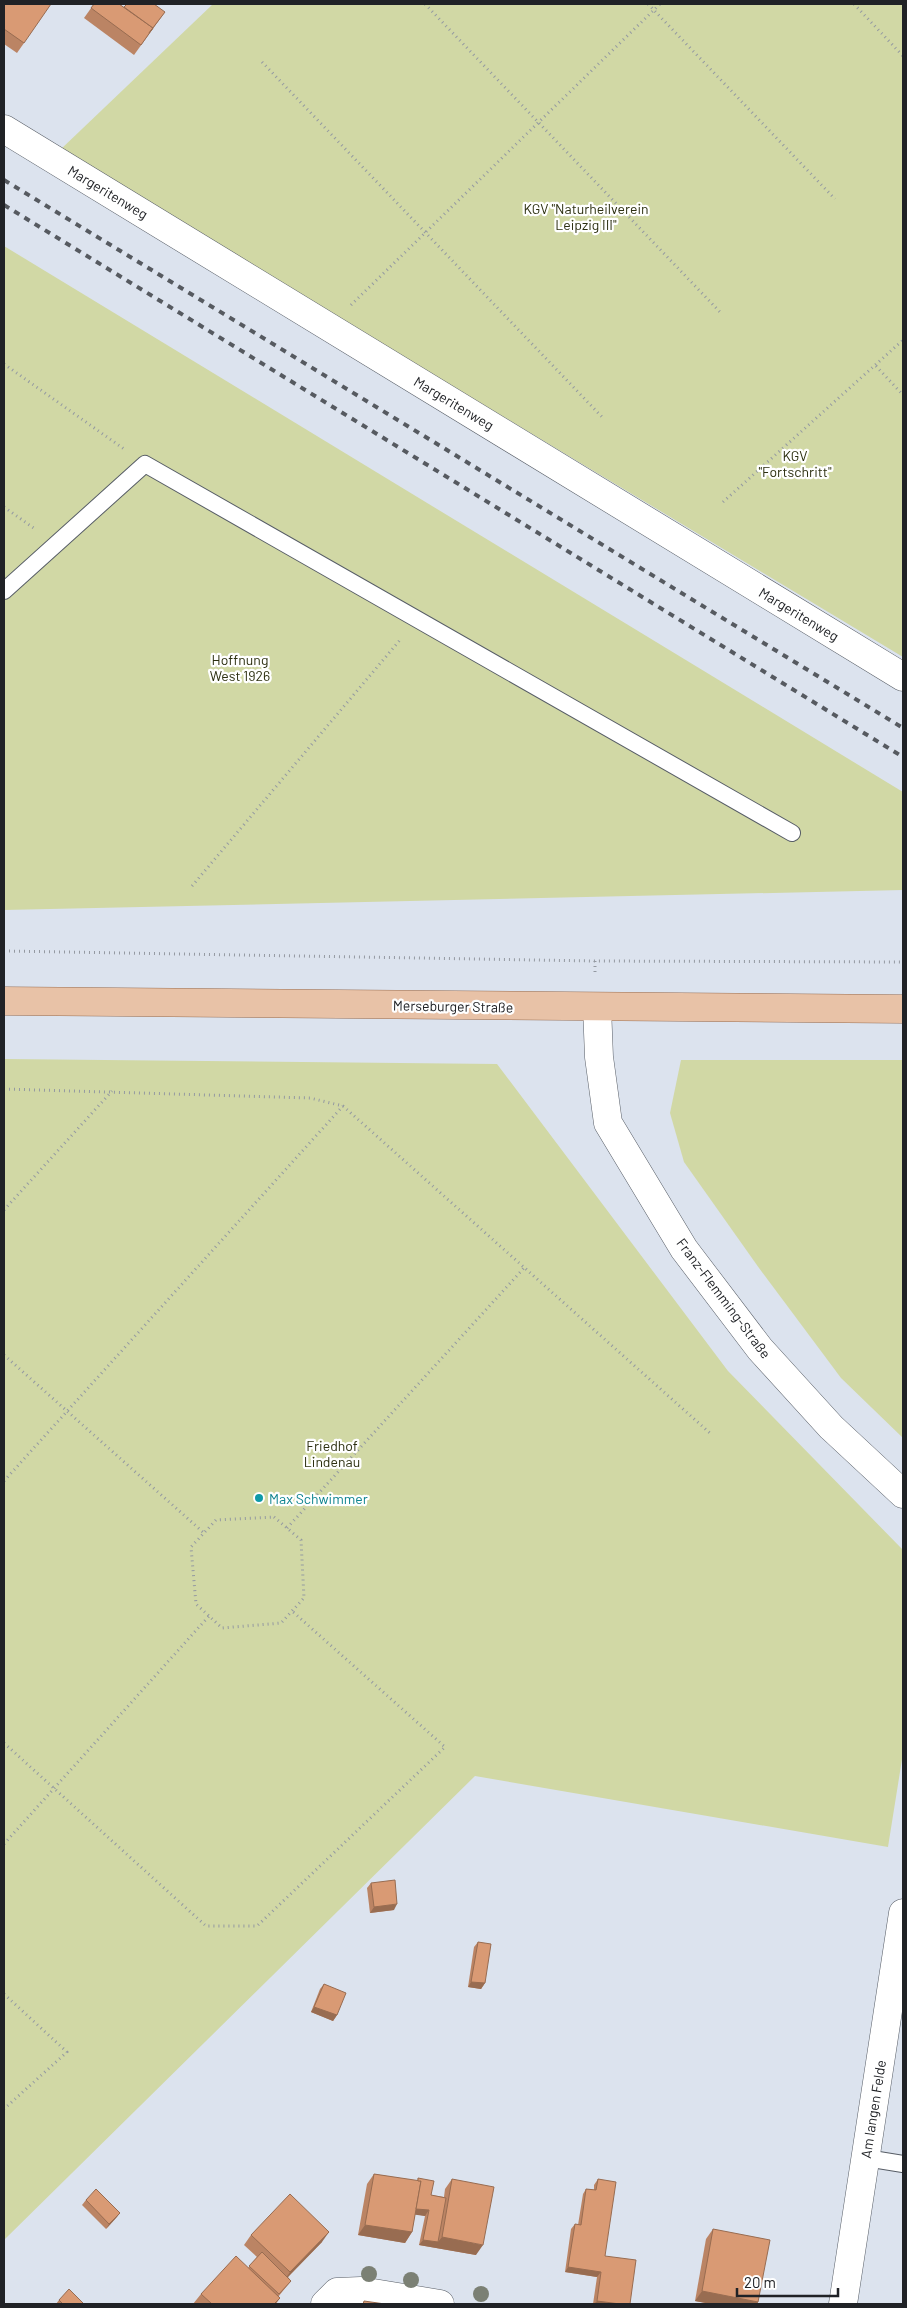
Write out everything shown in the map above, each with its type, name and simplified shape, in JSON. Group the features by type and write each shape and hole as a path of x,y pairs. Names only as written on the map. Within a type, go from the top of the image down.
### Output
{"main road":[{"name":"Merseburger Straße","path":"4,1001 903,1009"}],"street":[{"name":"Margeritenweg","path":"4,129 903,677"},
{"name":"Franz-Flemming-Straße","path":"596,1007 598,1056 608,1123 684,1250 760,1349 825,1420 903,1494"},
{"name":"Am langen Felde","path":"843,2304 903,1913"},
{"path":"325,2304 337,2292 361,2291 440,2304"}],"lane":[{"path":"4,591 145,464 792,833"},
{"path":"866,2158 903,2164"}],"path":[{"path":"425,4 720,312"},
{"path":"648,4 835,199"},
{"path":"330,328 373,281 660,4"},
{"path":"854,4 903,56"},
{"path":"262,62 602,418"},
{"path":"723,502 903,340"},
{"path":"4,364 145,464"},
{"path":"876,366 903,395"},
{"path":"4,507 56,544"},
{"path":"192,886 416,620"},
{"path":"4,951 595,961 903,962"},
{"path":"4,1089 310,1098 343,1106 711,1434"},
{"path":"4,1210 112,1091"},
{"path":"4,1481 343,1106"},
{"path":"287,1528 524,1268"},
{"path":"4,1355 204,1533"},
{"path":"274,1517 287,1528 301,1540 304,1598 281,1623 222,1628 196,1604 191,1547 216,1520 274,1517"},
{"path":"4,1743 206,1926 257,1926 445,1747 292,1611"},
{"path":"4,1844 209,1616"},
{"path":"4,1994 67,2052 4,2109"}],"green space":[{"name":"KGV \"Naturheilverein Leipzig III\"","path":"213,4 903,4 903,657 60,150"},
{"name":"Hoffnung West 1926","path":"4,246 903,792 903,890 4,910"},
{"name":"Friedhof Lindenau","path":"4,1059 497,1064 728,1371 903,1550 903,1753 888,1847 475,1776 4,2240"},
{"path":"681,1060 903,1060 903,1438 841,1378 759,1268 684,1162 670,1113"}],"building":[{"path":"4,4 51,4 24,43 4,29"},
{"path":"94,4 119,4 153,28 141,45 91,8"},
{"path":"127,4 154,4 165,12 153,28 124,7"},
{"path":"395,1880 397,1904 374,1907 371,1883"},
{"path":"478,1942 491,1944 485,1983 471,1982"},
{"path":"324,1984 346,1993 337,2015 314,2007"},
{"path":"374,2174 421,2181 412,2232 365,2225"},
{"path":"418,2178 434,2181 431,2195 446,2198 438,2242 423,2240 429,2210 416,2209 421,2181 418,2181"},
{"path":"452,2179 494,2187 483,2245 442,2237"},
{"path":"598,2179 616,2182 605,2256 636,2260 630,2304 597,2301 601,2272 568,2267 575,2224 581,2225 586,2189 596,2190"},
{"path":"96,2189 120,2213 109,2224 86,2200"},
{"path":"290,2194 329,2232 290,2272 251,2235"},
{"path":"713,2229 770,2240 758,2302 702,2291"},
{"path":"262,2252 291,2281 279,2294 249,2266"},
{"path":"236,2256 280,2298 274,2304 212,2304 201,2294"},
{"path":"69,2289 84,2304 63,2304 59,2300"},
{"path":"364,2301 385,2304 363,2304"}],"railway":[{"path":"4,180 903,728"},
{"path":"4,205 903,757"}],"place":[{"name":"Max Schwimmer","path":"259,1498"}],"park label":[{"name":"KGV \"Fortschritt\"","path":"795,464"}]}
